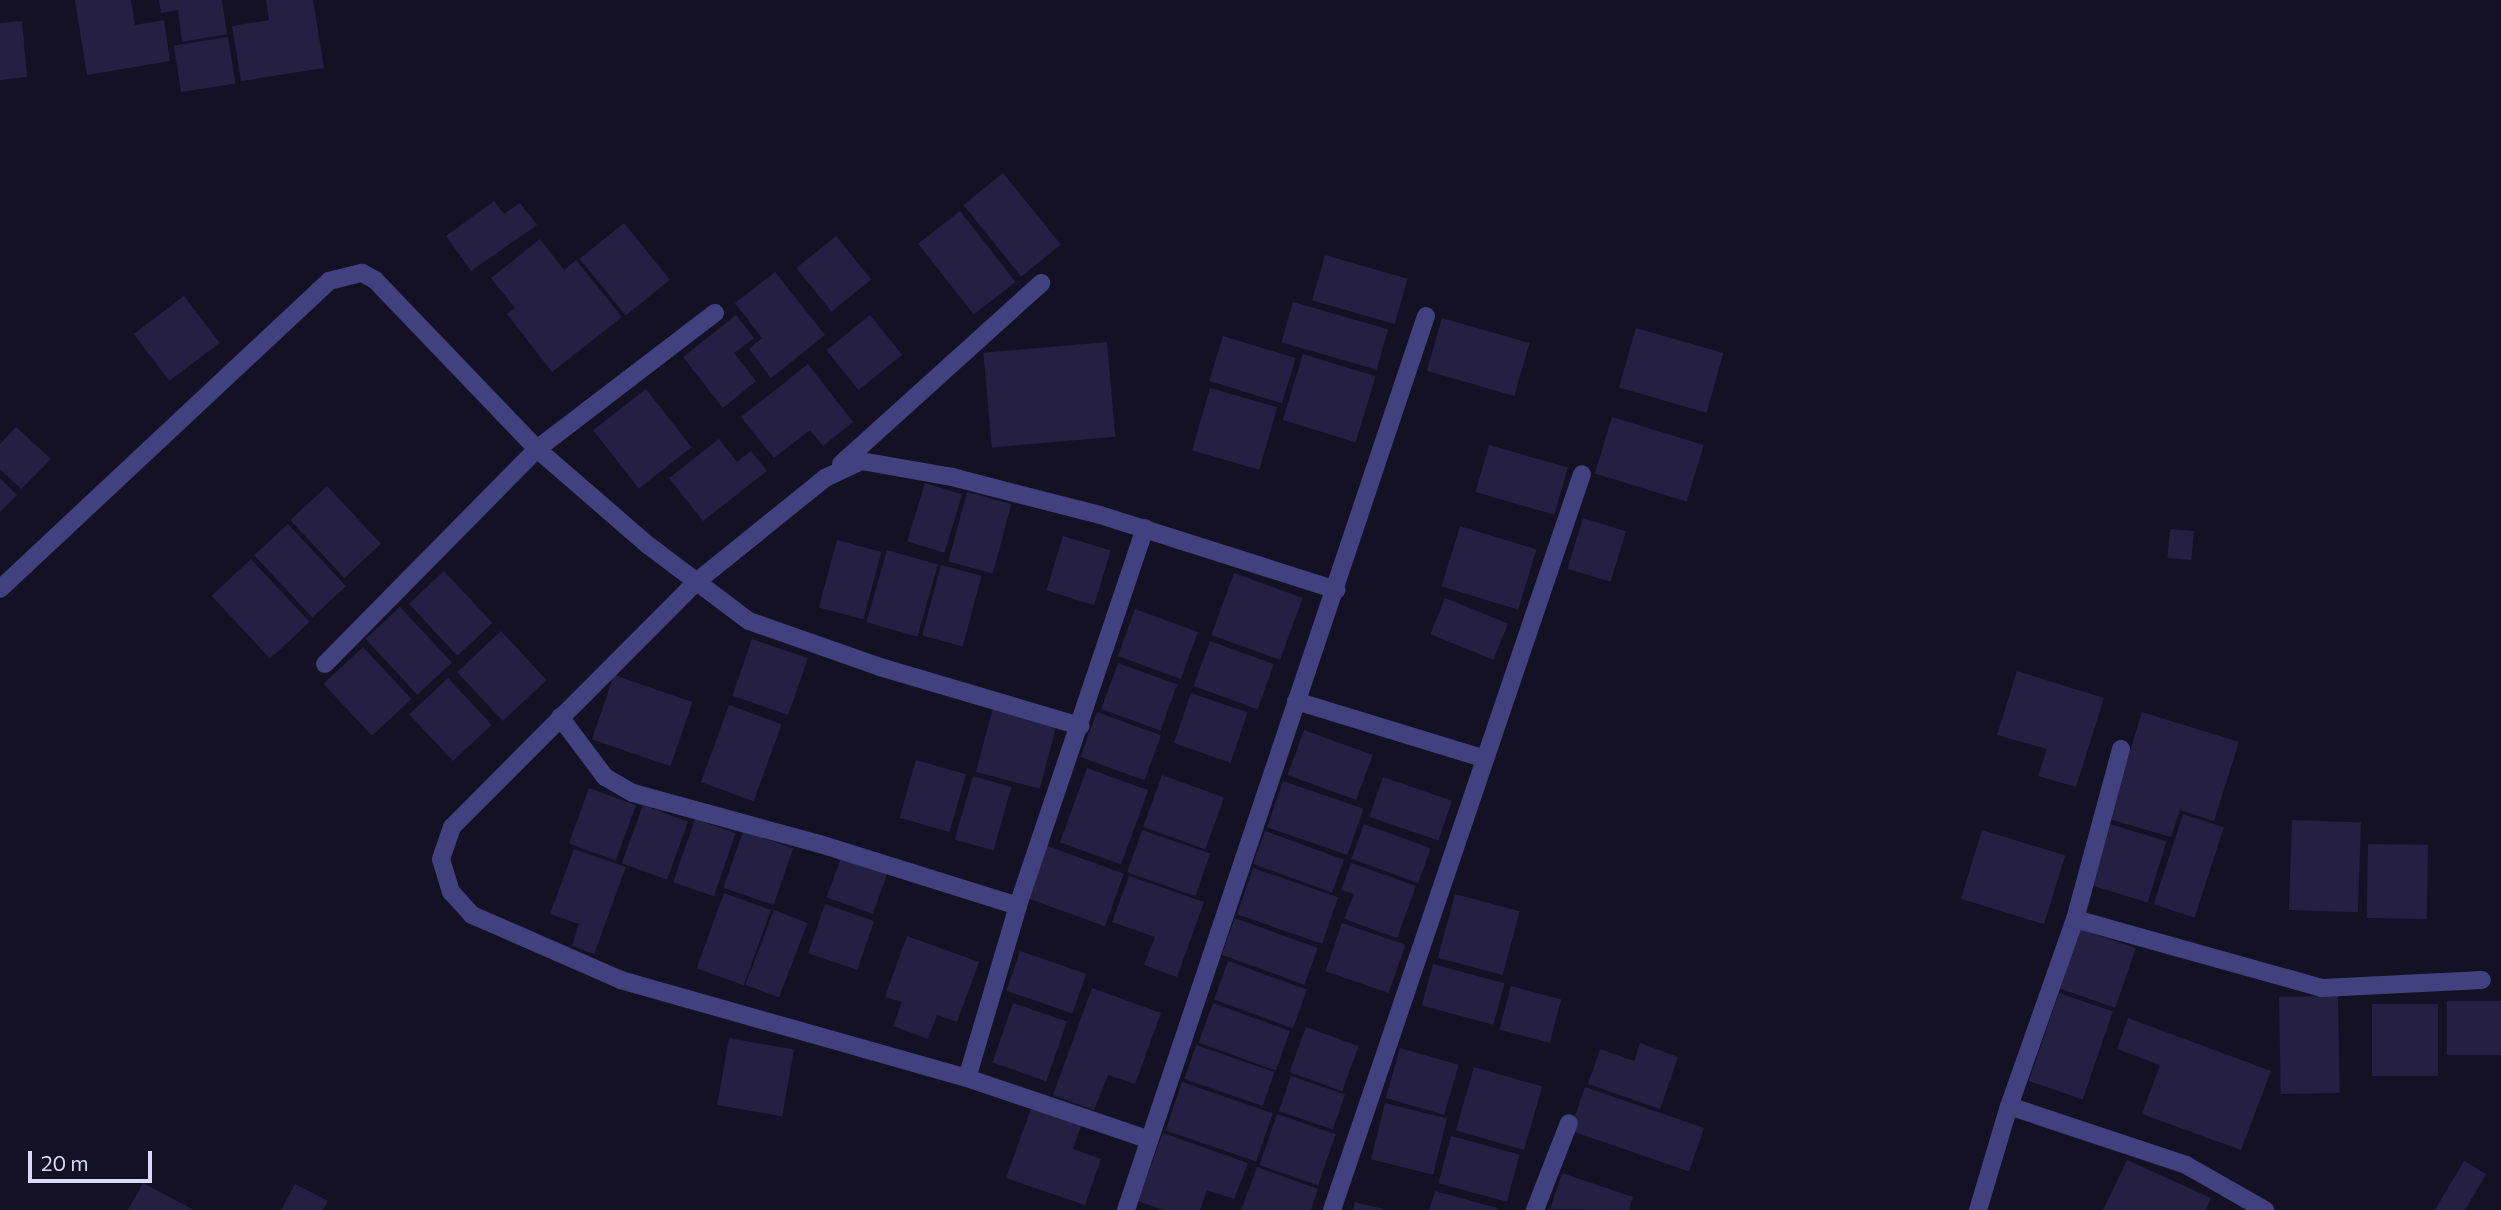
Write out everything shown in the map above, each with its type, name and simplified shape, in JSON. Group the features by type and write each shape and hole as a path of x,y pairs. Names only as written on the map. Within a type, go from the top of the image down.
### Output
{"street":[{"path":"0,589 320,289 344,274 362,273 375,280 537,449 695,583 749,621 880,667 1081,726"},
{"path":"1041,283 825,478 695,583 452,827 441,859 451,892 472,915 621,980 967,1077 1147,1139"},
{"path":"325,664 537,449 715,313"},
{"path":"1126,1210 1147,1139 1336,590 1426,316"},
{"path":"825,478 861,461 896,466 1145,528 1336,590"},
{"path":"1332,1210 1483,758 1509,696 1582,474"},
{"path":"967,1077 1018,906 1081,726 1145,528"},
{"path":"1296,701 1483,758"},
{"path":"560,717 605,777 633,793 820,844 1018,906"},
{"path":"1979,1210 2009,1106 2075,919 2122,749"},
{"path":"2075,919 2322,988 2482,980"},
{"path":"2009,1106 2186,1164 2265,1210"},
{"path":"1535,1210 1569,1124"}],"building":[{"path":"75,0 131,0 135,25 164,20 170,61 87,75"},
{"path":"159,0 222,0 227,34 182,42 178,10 161,13"},
{"path":"266,0 313,0 324,68 241,81 232,26 269,20"},
{"path":"22,21 27,77 0,80 0,23"},
{"path":"228,37 235,83 181,92 174,46"},
{"path":"1003,173 1061,244 1021,277 963,205"},
{"path":"494,201 504,214 520,203 537,225 471,271 446,236"},
{"path":"960,211 1015,282 974,315 918,244"},
{"path":"624,223 670,280 626,316 580,259"},
{"path":"836,236 871,280 832,312 796,268"},
{"path":"540,239 564,270 576,260 622,317 552,372 507,314 515,308 491,278"},
{"path":"1325,255 1408,279 1395,324 1312,300"},
{"path":"775,272 825,335 771,378 749,349 762,338 735,303"},
{"path":"184,296 220,343 169,381 134,334"},
{"path":"1293,302 1388,329 1377,370 1281,342"},
{"path":"736,315 754,338 734,353 756,381 723,408 683,357"},
{"path":"870,315 902,355 859,390 826,350"},
{"path":"1442,318 1529,343 1514,396 1427,371"},
{"path":"1636,328 1723,353 1706,413 1619,388"},
{"path":"1223,336 1296,358 1282,403 1209,381"},
{"path":"1107,342 1115,437 992,447 983,353"},
{"path":"1303,354 1376,376 1356,442 1283,420"},
{"path":"808,364 853,422 823,446 810,430 774,458 741,417"},
{"path":"1210,388 1277,407 1259,470 1192,450"},
{"path":"646,389 692,447 639,489 593,430"},
{"path":"1612,417 1704,445 1687,501 1595,473"},
{"path":"16,427 51,459 21,489 0,469 0,444"},
{"path":"719,439 737,462 751,451 767,471 703,521 669,478"},
{"path":"1489,445 1568,468 1554,515 1475,492"},
{"path":"0,478 17,495 0,512"},
{"path":"925,483 962,494 944,553 907,541"},
{"path":"327,486 381,544 344,578 290,520"},
{"path":"967,492 1011,504 993,573 948,562"},
{"path":"1583,518 1626,531 1611,582 1568,569"},
{"path":"288,524 346,586 312,618 254,555"},
{"path":"1460,526 1537,549 1518,610 1442,586"},
{"path":"2170,529 2194,531 2191,560 2167,558"},
{"path":"1063,536 1111,551 1094,605 1046,591"},
{"path":"837,540 881,552 863,620 819,608"},
{"path":"887,550 938,565 917,637 866,622"},
{"path":"251,559 310,622 270,659 212,596"},
{"path":"941,565 982,576 963,646 922,636"},
{"path":"444,571 492,623 457,656 409,604"},
{"path":"1234,573 1303,598 1280,660 1211,635"},
{"path":"1445,598 1508,623 1493,660 1430,634"},
{"path":"400,607 452,663 417,695 366,639"},
{"path":"1135,609 1198,632 1181,679 1118,656"},
{"path":"501,631 547,680 503,721 457,672"},
{"path":"752,639 808,658 788,715 732,696"},
{"path":"1210,641 1274,664 1257,709 1194,686"},
{"path":"363,647 411,699 372,736 324,684"},
{"path":"1118,663 1177,685 1160,731 1101,709"},
{"path":"2017,671 2104,698 2076,787 2038,776 2047,749 1997,735"},
{"path":"614,675 692,702 670,766 592,739"},
{"path":"448,678 492,725 453,761 409,714"},
{"path":"1191,693 1248,713 1230,763 1174,743"},
{"path":"729,705 782,724 754,801 701,782"},
{"path":"993,708 1057,725 1040,789 976,772"},
{"path":"1097,712 1161,735 1144,780 1081,757"},
{"path":"2142,712 2239,742 2214,821 2180,810 2171,837 2109,819"},
{"path":"1304,730 1373,755 1356,800 1288,775"},
{"path":"916,760 966,774 949,832 899,818"},
{"path":"1087,768 1148,790 1121,864 1060,842"},
{"path":"1162,775 1224,798 1205,849 1143,827"},
{"path":"973,776 1011,787 993,850 955,839"},
{"path":"1383,777 1452,801 1438,840 1369,817"},
{"path":"1283,781 1363,809 1347,855 1267,827"},
{"path":"589,788 636,805 616,861 569,843"},
{"path":"643,805 688,821 667,880 622,863"},
{"path":"2183,814 2224,827 2195,918 2154,904"},
{"path":"695,819 736,833 714,896 673,882"},
{"path":"2292,820 2361,822 2358,912 2289,910"},
{"path":"1364,824 1431,848 1418,883 1351,859"},
{"path":"2110,824 2166,841 2148,902 2091,885"},
{"path":"1142,830 1210,853 1195,896 1127,873"},
{"path":"1982,830 2065,855 2044,924 1961,899"},
{"path":"743,831 793,848 774,905 723,888"},
{"path":"1265,831 1344,860 1332,893 1253,864"},
{"path":"2368,844 2428,845 2427,919 2367,918"},
{"path":"1045,845 1124,874 1105,926 1026,898"},
{"path":"574,849 626,867 594,954 572,946 579,924 550,914"},
{"path":"842,855 888,872 873,914 827,897"},
{"path":"1351,863 1416,886 1397,938 1344,919 1354,894 1341,890"},
{"path":"1253,868 1338,897 1322,944 1237,914"},
{"path":"1129,876 1204,902 1177,977 1144,965 1155,937 1112,922"},
{"path":"724,893 771,910 744,985 697,968"},
{"path":"1455,894 1520,911 1503,975 1438,958"},
{"path":"825,904 874,921 857,970 808,953"},
{"path":"774,910 808,923 779,998 745,985"},
{"path":"1235,918 1318,948 1304,985 1222,955"},
{"path":"1342,923 1405,945 1389,993 1325,971"},
{"path":"2080,929 2136,948 2115,1008 2059,989"},
{"path":"907,936 979,962 957,1022 937,1015 928,1039 893,1026 902,1002 885,997"},
{"path":"1020,951 1086,974 1073,1014 1006,991"},
{"path":"1228,961 1307,990 1293,1028 1214,1000"},
{"path":"1433,964 1504,983 1493,1025 1422,1006"},
{"path":"1511,986 1561,999 1550,1043 1499,1029"},
{"path":"1092,988 1161,1013 1135,1084 1108,1075 1094,1110 1053,1095"},
{"path":"2059,993 2113,1012 2083,1099 2029,1081"},
{"path":"2338,996 2340,1093 2281,1094 2279,997"},
{"path":"2447,1001 2501,1001 2501,1055 2447,1055"},
{"path":"1013,1003 1067,1022 1046,1081 992,1063"},
{"path":"1213,1003 1290,1031 1276,1071 1199,1042"},
{"path":"2372,1004 2438,1004 2438,1076 2372,1076"},
{"path":"2128,1018 2271,1071 2241,1150 2142,1114 2160,1065 2117,1049"},
{"path":"1306,1027 1359,1046 1342,1091 1290,1072"},
{"path":"729,1038 794,1049 782,1116 717,1105"},
{"path":"1640,1043 1678,1057 1660,1109 1588,1084 1600,1049 1634,1061"},
{"path":"1196,1045 1274,1072 1263,1106 1184,1079"},
{"path":"1400,1048 1459,1065 1444,1115 1386,1098"},
{"path":"1474,1067 1542,1087 1524,1150 1456,1130"},
{"path":"1291,1076 1345,1095 1333,1130 1279,1111"},
{"path":"1182,1082 1273,1113 1256,1161 1165,1130"},
{"path":"1585,1087 1704,1128 1689,1172 1570,1130"},
{"path":"1385,1103 1447,1118 1433,1175 1371,1159"},
{"path":"1031,1109 1081,1126 1073,1149 1101,1159 1085,1205 1006,1178"},
{"path":"1277,1114 1336,1134 1318,1185 1259,1165"},
{"path":"1163,1133 1248,1163 1234,1199 1207,1190 1200,1210 1163,1210 1138,1201"},
{"path":"1451,1136 1520,1154 1507,1202 1438,1183"},
{"path":"2127,1160 2211,1198 2206,1210 2103,1210"},
{"path":"2464,1161 2486,1174 2465,1210 2435,1210"},
{"path":"1257,1167 1318,1189 1311,1210 1241,1210"},
{"path":"1562,1173 1633,1197 1629,1210 1550,1209"},
{"path":"143,1183 194,1210 128,1210"},
{"path":"295,1184 328,1201 323,1210 281,1210"},
{"path":"1435,1191 1497,1208 1497,1210 1429,1210"},
{"path":"1355,1202 1383,1209 1383,1210 1353,1210"}]}
